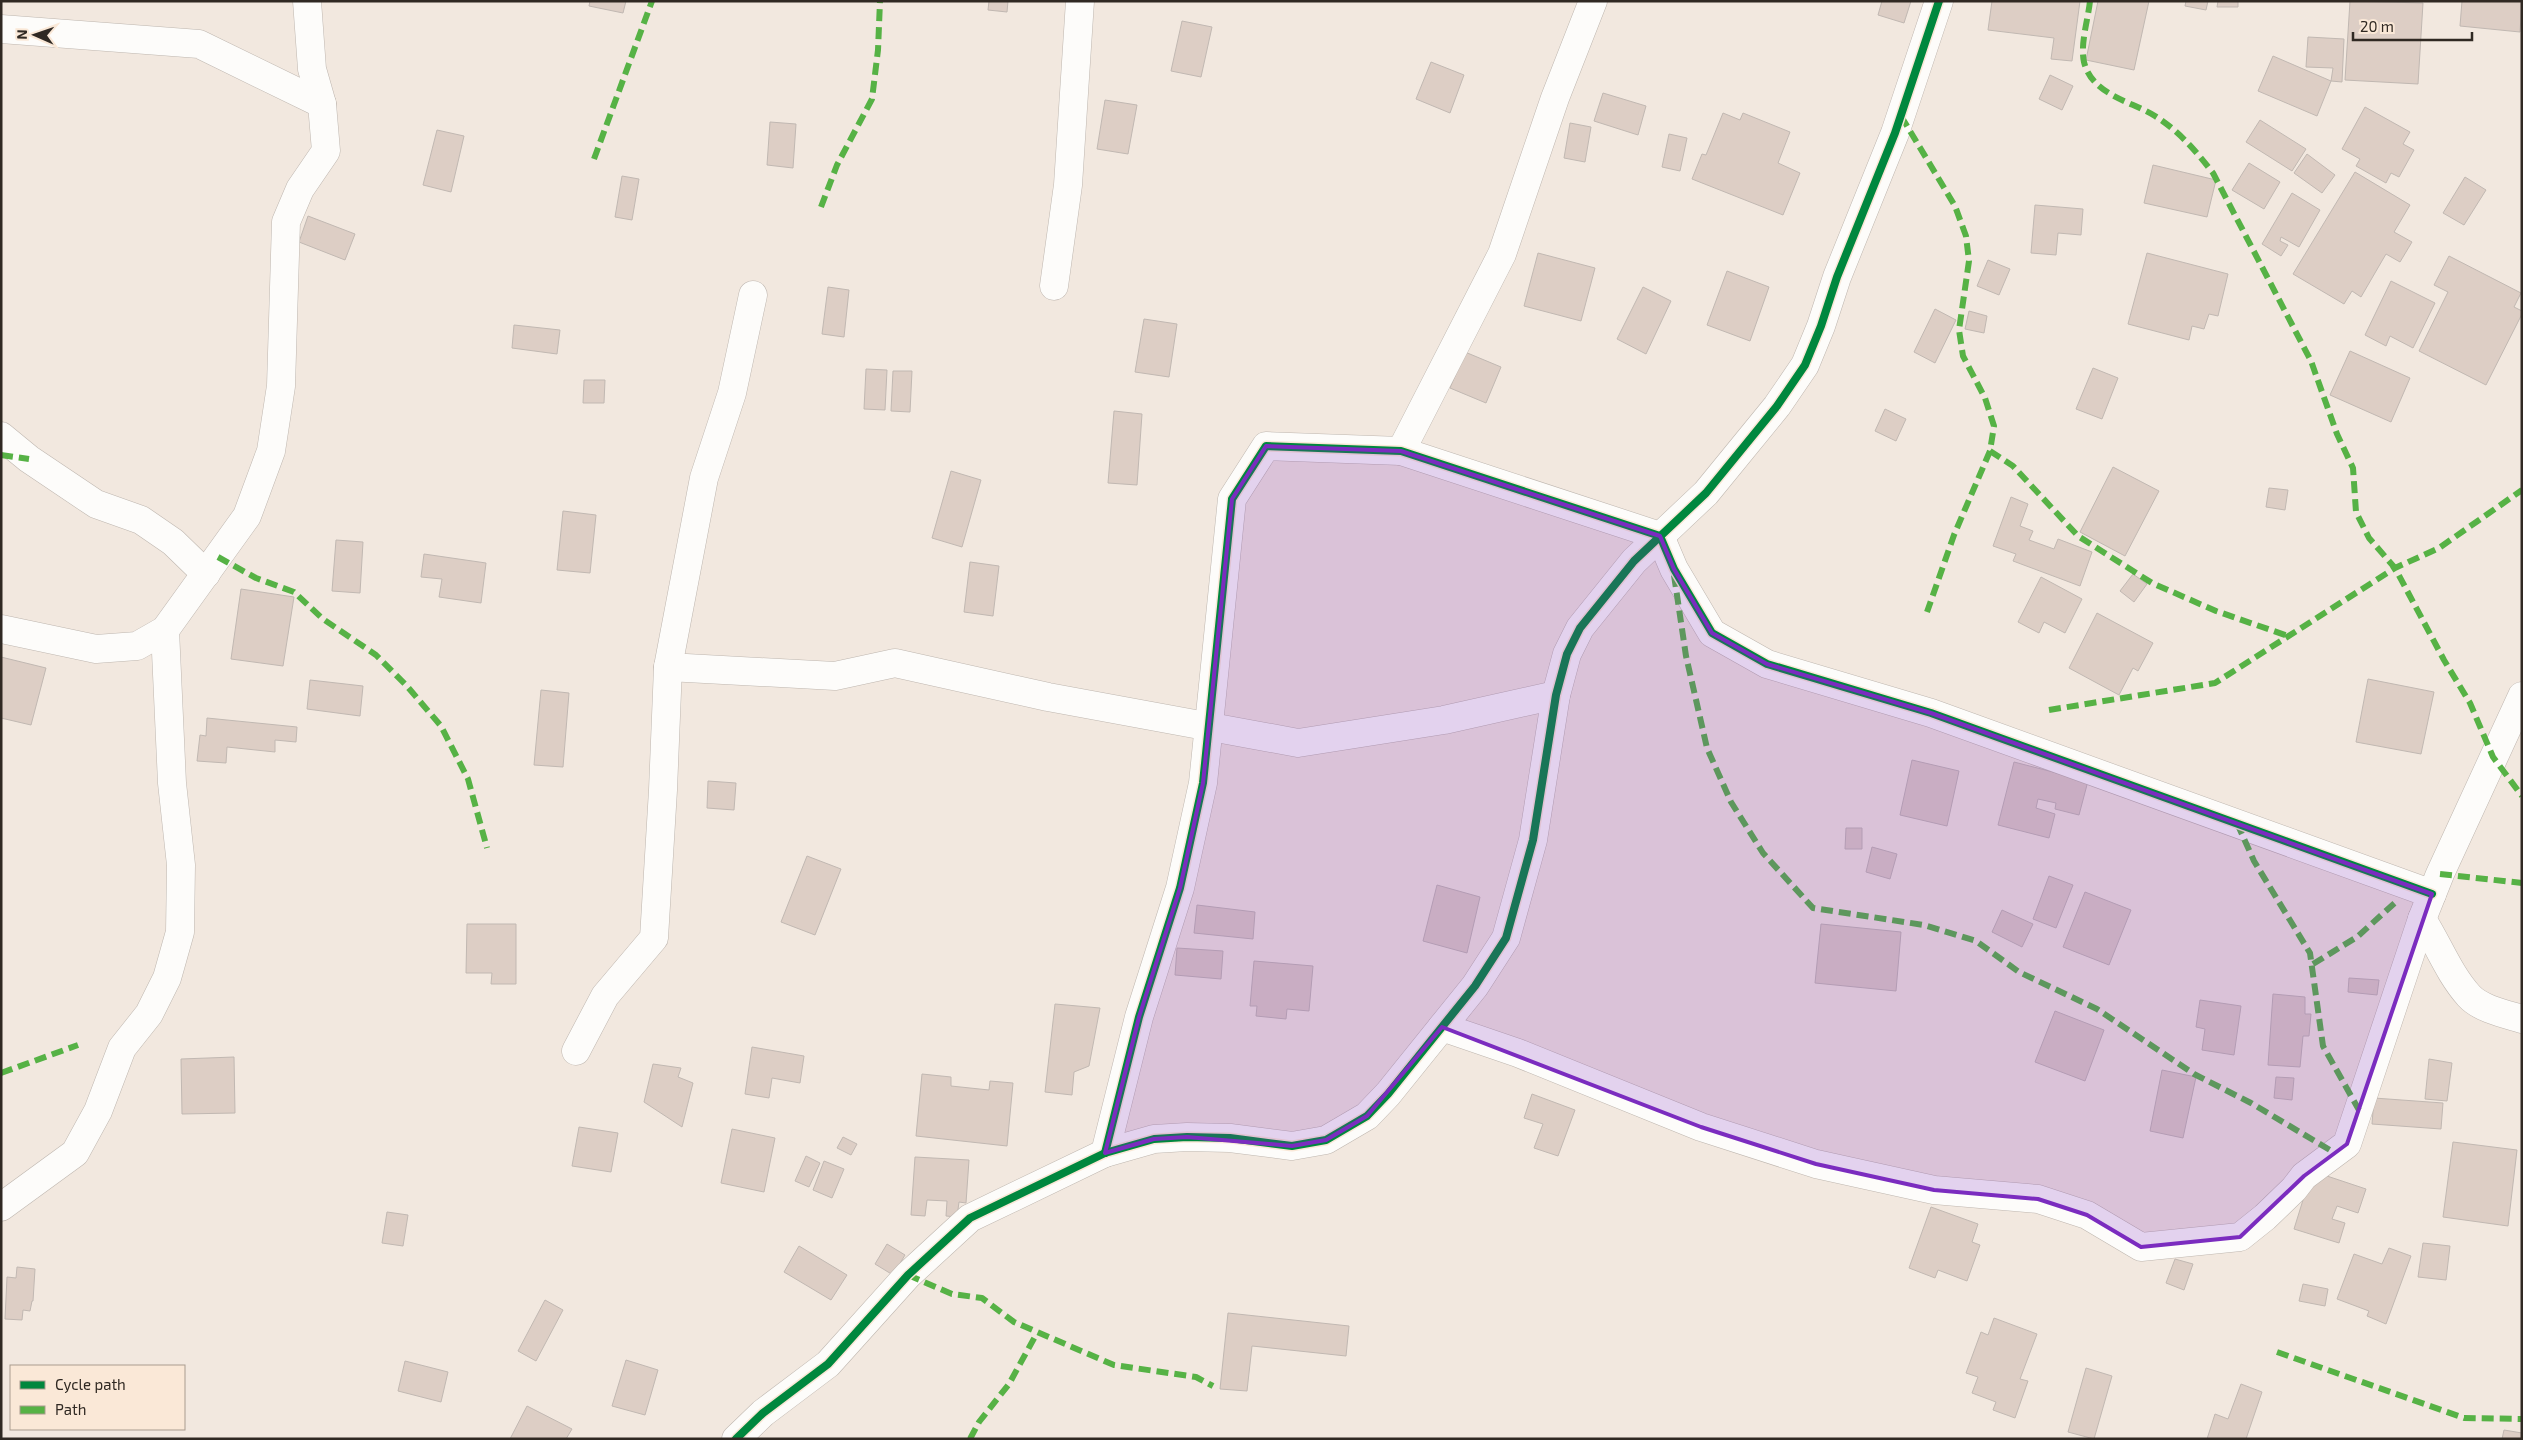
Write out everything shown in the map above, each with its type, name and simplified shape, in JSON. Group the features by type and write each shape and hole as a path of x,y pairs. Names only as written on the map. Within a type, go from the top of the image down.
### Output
{"street":[{"path":"1,630 96,650 137,646 164,630 247,516 271,451 281,386 286,222 300,189 326,151 322,104 312,69 307,1"},
{"path":"1054,286 1068,185 1080,1"},
{"path":"1401,452 1502,254 1555,98 1593,1"},
{"path":"736,1439 763,1414 828,1364 908,1275 970,1218 1105,1153 1154,1140 1187,1137 1230,1138 1292,1146 1326,1140 1367,1116 1388,1094 1475,986 1506,938 1534,840 1556,695 1567,654 1580,628 1634,561 1706,493 1777,406 1805,365 1821,326 1837,277 1895,132 1939,1"},
{"path":"1,28 199,44 322,104"},
{"path":"576,1051 605,996 654,938 668,668 704,478 732,393 754,295"},
{"path":"1,436 29,459 96,504 142,520 174,542 206,574"},
{"path":"1105,1153 1139,1017 1180,888 1203,783 1232,499 1266,446 1401,452 1660,536 1674,569 1712,633 1767,664 1931,713 2432,894"},
{"path":"1,1207 75,1153 98,1110 122,1048 149,1014 168,978 180,932 180,865 172,783 164,630"},
{"path":"668,668 835,676 896,663 1048,696 1298,743 1444,720 1556,695"},
{"path":"1442,1027 1518,1053 1701,1127 1816,1164 1934,1190 2038,1199 2087,1215 2141,1247 2240,1237 2271,1212 2304,1176 2347,1144 2422,919 2522,696"},
{"path":"2422,919 2450,969 2469,997 2498,1012 2522,1019"}],"highlighted area":[{"path":"1266,446 1401,451 1660,536 1674,569 1712,633 1767,664 1931,713 2432,894 2347,1144 2304,1176 2240,1237 2141,1247 2087,1215 2038,1199 1934,1190 1816,1164 1701,1127 1442,1027 1367,1116 1326,1140 1292,1146 1187,1137 1154,1139 1105,1153 1139,1017 1180,888 1203,783 1232,499"}],"building":[{"path":"590,1 626,1 623,13 589,6"},
{"path":"989,1 1008,1 1007,12 988,10"},
{"path":"1882,1 1911,1 1904,23 1878,15"},
{"path":"1992,1 2080,1 2072,61 2051,59 2054,38 1988,30"},
{"path":"2098,1 2149,1 2134,70 2086,60"},
{"path":"2186,1 2208,1 2206,10 2185,6"},
{"path":"2218,1 2238,1 2238,7 2217,7"},
{"path":"2350,1 2423,3 2418,84 2345,80"},
{"path":"2462,1 2522,1 2520,32 2460,26"},
{"path":"1182,21 1212,27 1201,77 1171,71"},
{"path":"2308,37 2344,39 2342,82 2331,81 2333,68 2306,67"},
{"path":"2273,56 2331,81 2317,116 2258,91"},
{"path":"1431,62 1464,75 1450,113 1416,99"},
{"path":"2050,75 2073,86 2062,110 2039,99"},
{"path":"1603,93 1646,106 1638,135 1594,121"},
{"path":"1105,100 1137,105 1128,154 1097,149"},
{"path":"2365,107 2410,132 2403,144 2414,150 2399,177 2391,173 2386,183 2356,166 2360,159 2342,149"},
{"path":"1723,113 1740,120 1743,113 1790,132 1778,163 1800,173 1783,215 1692,179 1702,154 1706,155"},
{"path":"2260,120 2306,149 2292,171 2246,142"},
{"path":"770,122 796,124 793,168 767,165"},
{"path":"1570,123 1591,127 1585,162 1564,158"},
{"path":"437,130 464,136 451,192 423,185"},
{"path":"1669,134 1687,138 1680,171 1662,167"},
{"path":"2307,154 2335,175 2322,193 2294,173"},
{"path":"2249,163 2280,182 2264,209 2232,190"},
{"path":"2153,165 2216,180 2207,217 2144,203"},
{"path":"2355,172 2410,205 2394,232 2412,242 2400,262 2386,254 2361,297 2352,291 2344,304 2293,274"},
{"path":"622,176 639,179 632,220 615,217"},
{"path":"2465,177 2486,190 2464,225 2443,213"},
{"path":"2292,193 2320,210 2299,247 2281,237 2280,241 2288,245 2281,256 2262,244"},
{"path":"2035,205 2083,209 2081,235 2058,233 2056,255 2031,253"},
{"path":"308,216 355,234 345,260 299,242"},
{"path":"1538,253 1595,268 1581,321 1524,306"},
{"path":"2147,253 2228,274 2218,316 2209,314 2204,329 2192,326 2189,340 2128,324"},
{"path":"2449,256 2521,293 2514,307 2522,311 2522,314 2486,385 2419,351 2448,292 2434,285"},
{"path":"1988,260 2010,269 1999,295 1977,286"},
{"path":"1727,271 1769,287 1750,341 1707,325"},
{"path":"2391,281 2435,303 2413,348 2390,336 2386,346 2365,335"},
{"path":"828,287 849,290 844,337 822,334"},
{"path":"1643,287 1671,301 1646,354 1617,339"},
{"path":"1935,309 1956,320 1935,363 1914,352"},
{"path":"1969,311 1987,316 1984,333 1965,329"},
{"path":"1144,319 1177,324 1169,377 1135,372"},
{"path":"514,325 560,330 557,354 512,348"},
{"path":"2350,351 2410,378 2391,422 2330,395"},
{"path":"1465,352 1501,367 1486,403 1450,388"},
{"path":"2093,368 2118,378 2102,419 2076,409"},
{"path":"866,369 887,370 885,410 864,409"},
{"path":"893,371 912,371 910,412 891,411"},
{"path":"584,380 605,380 604,403 583,403"},
{"path":"1885,409 1906,419 1896,441 1875,431"},
{"path":"1114,411 1142,414 1137,485 1108,483"},
{"path":"2113,467 2159,491 2125,556 2080,532"},
{"path":"951,471 981,480 962,547 932,538"},
{"path":"2269,488 2288,490 2285,510 2266,507"},
{"path":"2011,497 2028,504 2020,526 2033,531 2029,540 2054,549 2058,539 2092,552 2080,586 2013,561 2016,554 1993,546"},
{"path":"563,511 596,515 590,573 557,570"},
{"path":"336,540 363,542 360,593 332,591"},
{"path":"424,554 486,563 481,603 439,597 442,579 421,577"},
{"path":"970,562 999,566 993,616 964,612"},
{"path":"2133,574 2147,584 2134,602 2120,591"},
{"path":"2041,577 2082,599 2065,633 2044,622 2039,633 2018,622"},
{"path":"241,589 294,597 283,666 231,659"},
{"path":"2097,613 2153,643 2138,671 2133,668 2119,695 2069,668"},
{"path":"1,657 46,668 31,725 1,718"},
{"path":"2368,679 2434,692 2421,754 2356,742"},
{"path":"310,680 363,686 360,716 307,709"},
{"path":"541,690 569,693 563,767 534,765"},
{"path":"207,718 297,727 296,742 275,740 275,752 227,747 226,763 197,761 200,735 206,736"},
{"path":"1912,760 1959,771 1947,826 1900,815"},
{"path":"2014,762 2088,781 2079,815 2055,809 2056,803 2038,799 2036,808 2055,814 2049,838 1998,825"},
{"path":"708,781 736,783 734,810 707,808"},
{"path":"1846,828 1862,828 1862,849 1845,849"},
{"path":"1872,847 1897,854 1890,879 1866,872"},
{"path":"807,856 841,869 815,935 781,922"},
{"path":"2049,876 2073,885 2056,928 2033,919"},
{"path":"1437,885 1480,897 1467,953 1423,941"},
{"path":"2085,892 2131,910 2109,965 2063,947"},
{"path":"1197,905 1255,912 1253,939 1194,933"},
{"path":"2002,910 2033,924 2022,947 1992,932"},
{"path":"467,924 516,924 516,984 491,984 492,973 466,973"},
{"path":"1821,924 1901,932 1896,991 1815,983"},
{"path":"1177,948 1223,951 1221,979 1175,975"},
{"path":"1254,961 1313,966 1309,1011 1287,1009 1286,1019 1256,1016 1257,1006 1250,1006"},
{"path":"2349,978 2379,980 2377,995 2348,992"},
{"path":"2273,994 2305,997 2305,1014 2311,1014 2309,1036 2303,1036 2300,1067 2268,1065"},
{"path":"2200,1000 2241,1006 2234,1055 2202,1050 2205,1029 2196,1027"},
{"path":"1055,1004 1100,1008 1089,1066 1074,1072 1072,1095 1045,1092"},
{"path":"2055,1011 2104,1030 2085,1081 2035,1062"},
{"path":"752,1047 804,1056 800,1083 772,1078 769,1098 745,1094"},
{"path":"234,1057 235,1113 182,1114 181,1059"},
{"path":"2429,1059 2452,1063 2447,1101 2425,1099"},
{"path":"653,1064 681,1068 678,1077 693,1083 682,1127 644,1102"},
{"path":"2162,1070 2196,1077 2183,1138 2150,1131"},
{"path":"922,1074 951,1077 951,1086 989,1090 990,1081 1013,1083 1007,1146 916,1136"},
{"path":"2276,1077 2294,1078 2292,1100 2274,1098"},
{"path":"1532,1094 1575,1110 1558,1156 1534,1148 1543,1124 1524,1118"},
{"path":"2374,1098 2443,1103 2441,1129 2372,1124"},
{"path":"579,1127 618,1133 611,1172 572,1166"},
{"path":"732,1129 775,1138 764,1192 721,1183"},
{"path":"843,1137 857,1144 851,1155 837,1148"},
{"path":"2453,1142 2517,1150 2508,1226 2443,1217"},
{"path":"806,1156 820,1163 809,1187 795,1181"},
{"path":"915,1157 969,1160 966,1203 959,1202 957,1217 946,1216 947,1201 927,1200 925,1216 911,1215"},
{"path":"824,1161 844,1169 832,1198 813,1190"},
{"path":"2312,1171 2366,1189 2358,1213 2337,1206 2332,1219 2345,1223 2339,1243 2294,1229"},
{"path":"1931,1207 1978,1224 1972,1242 1980,1245 1967,1281 1938,1270 1935,1278 1909,1268"},
{"path":"387,1212 408,1215 403,1246 382,1243"},
{"path":"2423,1243 2450,1246 2446,1280 2418,1277"},
{"path":"887,1244 905,1255 893,1275 875,1264"},
{"path":"799,1246 847,1275 831,1300 784,1272"},
{"path":"2389,1248 2411,1256 2386,1324 2367,1316 2369,1311 2337,1299 2354,1254 2382,1264"},
{"path":"2175,1259 2193,1264 2184,1290 2166,1283"},
{"path":"17,1267 35,1269 33,1301 30,1311 23,1310 22,1320 5,1319 7,1277 16,1278"},
{"path":"2303,1284 2328,1289 2325,1306 2299,1301"},
{"path":"545,1300 563,1310 536,1361 518,1351"},
{"path":"1228,1313 1349,1326 1346,1356 1252,1346 1247,1391 1220,1389"},
{"path":"1994,1318 2037,1334 2020,1379 2028,1381 2015,1418 1993,1410 1996,1402 1972,1393 1978,1377 1966,1373 1981,1332 1988,1335"},
{"path":"626,1360 658,1370 645,1415 612,1406"},
{"path":"405,1361 448,1372 441,1402 398,1391"},
{"path":"2086,1368 2112,1376 2094,1439 2068,1432"},
{"path":"2241,1384 2262,1392 2246,1439 2207,1439 2215,1414 2228,1419"},
{"path":"527,1406 572,1429 566,1439 510,1439"},
{"path":"2504,1430 2522,1433 2522,1439 2502,1439"}],"marked path":[{"path":"594,159 652,1"},
{"path":"821,207 837,165 872,99 878,50 880,1"},
{"path":"2090,1 2083,48 2084,62 2088,73 2095,82 2113,96 2155,116 2172,128 2194,149 2213,173 2311,361 2337,434 2353,468 2356,512 2369,538 2395,568 2444,660 2470,703 2493,757 2522,796"},
{"path":"1901,116 1955,206 1966,236 1969,261 1959,330 1963,356 1985,398 1994,426 1990,451 1954,535 1927,612"},
{"path":"1990,451 2013,466 2078,536 2152,583 2216,611 2288,636"},
{"path":"1,455 29,459"},
{"path":"2049,710 2215,683 2395,568 2439,548 2522,490"},
{"path":"218,557 256,578 294,592 323,619 376,655 406,685 441,726 468,779 487,848"},
{"path":"1674,575 1686,656 1707,748 1731,802 1763,853 1813,908 1924,925 1976,941 2019,972 2097,1009 2194,1074 2251,1103 2335,1153"},
{"path":"2237,823 2254,861 2310,953 2323,1046 2359,1110"},
{"path":"2440,874 2522,883"},
{"path":"2313,964 2357,937 2397,901"},
{"path":"1,1073 78,1045"},
{"path":"908,1275 952,1294 982,1298 1014,1322 1114,1365 1196,1377 1213,1386"},
{"path":"970,1439 979,1422 1009,1384 1037,1333"},
{"path":"2277,1352 2464,1418 2522,1419"}],"cycle path":[{"path":"736,1439 763,1413 828,1364 908,1275 970,1218 1105,1153 1154,1139 1187,1137 1230,1138 1292,1146 1326,1140 1367,1116 1388,1094 1475,986 1506,938 1533,840 1556,695 1567,654 1580,628 1634,561 1706,493 1777,406 1805,365 1821,326 1837,277 1895,133 1939,1"},
{"path":"1105,1153 1139,1017 1180,888 1203,783 1232,499 1266,446 1401,451 1660,536 1674,569 1712,633 1767,664 1931,713 2432,894"}]}
